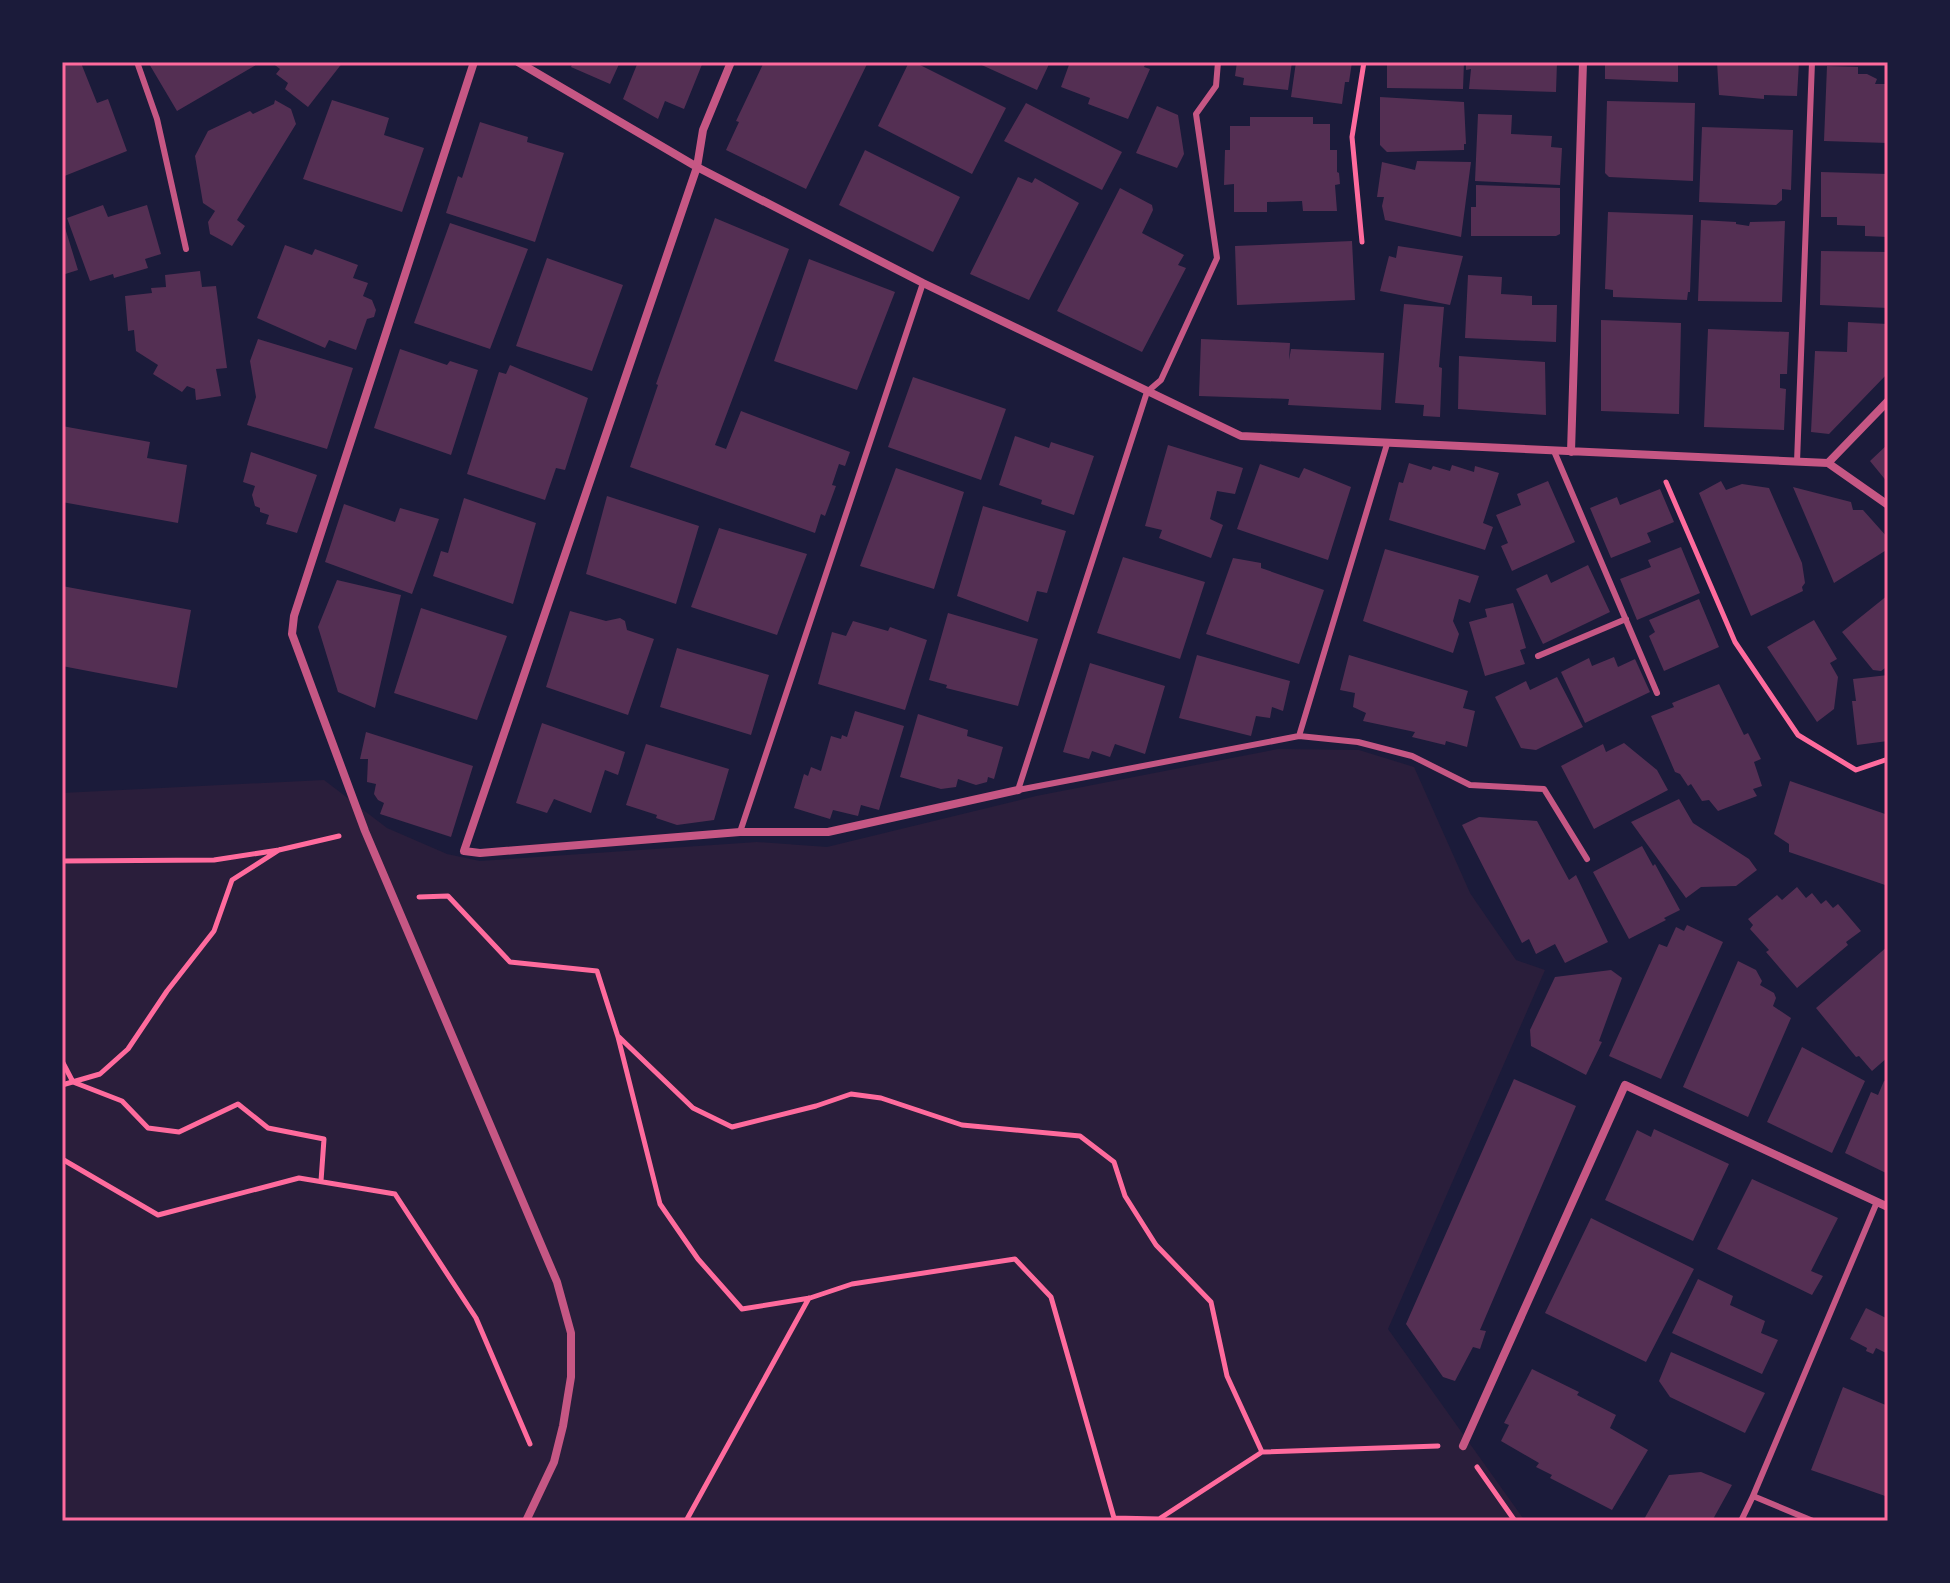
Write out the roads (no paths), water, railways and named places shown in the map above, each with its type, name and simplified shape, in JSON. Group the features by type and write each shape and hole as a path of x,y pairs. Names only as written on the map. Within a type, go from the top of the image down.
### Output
{"street":[{"path":"474,62 294,616 292,634 365,831 557,1282 571,1333 571,1377 563,1426 554,1462 526,1520"},
{"path":"518,62 697,167 923,283 1241,436 1828,463 1888,505"},
{"path":"731,62 703,130 697,167 464,851 480,853 740,832 828,832 1018,790"},
{"path":"1571,452 1583,62"},
{"path":"1828,463 1888,401"},
{"path":"1463,1446 1625,1085 1888,1207"}],"lane":[{"path":"137,62 157,119 186,249"},
{"path":"1218,62 1216,86 1196,114 1217,258 1161,380 1147,392 1018,790 1299,736 1358,742 1412,756 1470,785 1544,789 1587,859"},
{"path":"1797,462 1812,62"},
{"path":"740,832 923,283"},
{"path":"1299,736 1387,444"},
{"path":"1554,451 1657,693"},
{"path":"1538,656 1626,619"},
{"path":"1741,1521 1877,1202"},
{"path":"1753,1496 1813,1521"}]}
